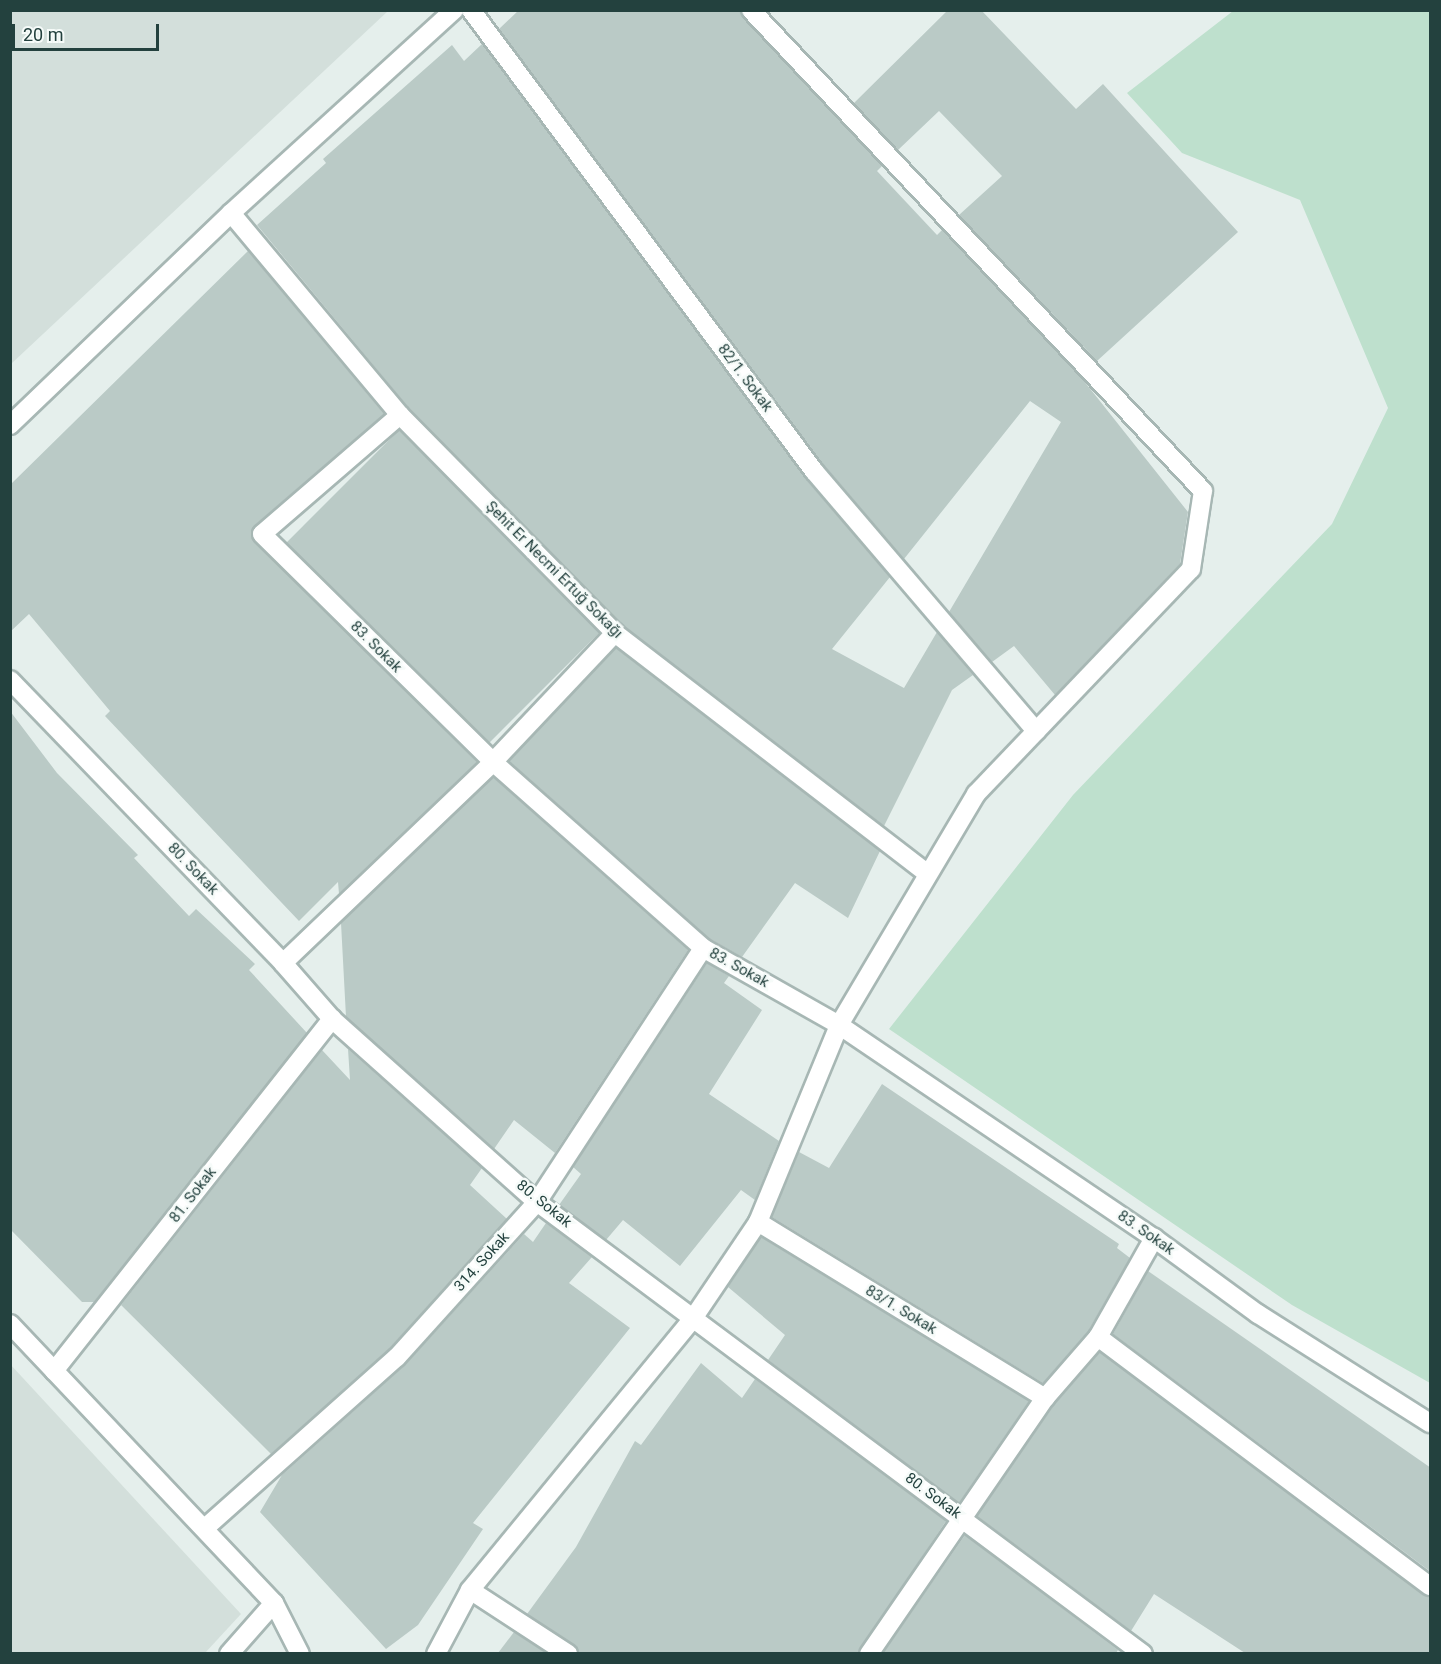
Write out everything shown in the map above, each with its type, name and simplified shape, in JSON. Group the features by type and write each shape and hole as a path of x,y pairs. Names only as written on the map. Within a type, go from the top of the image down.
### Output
{"street":[{"path":"10,425 231,213 454,10"},
{"name":"82/1. Sokak","path":"471,10 814,471 1036,731"},
{"path":"436,1653 470,1590 694,1317 758,1222 839,1025 927,873 976,794 1191,569 1203,491 751,10"},
{"name":"Şehit Er Necmi Ertuğ Sokağı","path":"231,213 400,415 615,633 927,873"},
{"name":"83. Sokak","path":"400,415 262,534 493,762 702,948 839,1025 1154,1238 1258,1314 1431,1423"},
{"path":"283,963 493,762 615,633"},
{"name":"80. Sokak","path":"10,680 283,963 333,1019 537,1202 1143,1653"},
{"name":"314. Sokak","path":"205,1528 397,1357 537,1202 702,948"},
{"name":"81. Sokak","path":"54,1371 333,1019"},
{"name":"83/1. Sokak","path":"758,1222 1045,1398"},
{"path":"869,1653 1045,1398 1098,1337 1154,1238"},
{"path":"10,1324 274,1603 300,1653"},
{"path":"1098,1337 1431,1586"},
{"path":"470,1590 568,1653"},
{"path":"229,1653 274,1603"}],"shaded area":[{"path":"11,10 388,10 388,11 11,364"},
{"path":"10,1364 241,1614 205,1653 11,1653"}],"green space":[{"path":"1233,11 1430,11 1430,1383 1292,1305 889,1029 1073,795 1332,524 1388,408 1300,200 1182,153 1127,93"}],"building":[{"path":"519,10 740,10 882,166 877,171 937,235 942,230 1080,376 1188,512 1180,564 1055,695 1014,646 992,662 949,612 1061,422 1030,401 904,559 823,464 499,29"},
{"path":"948,10 981,10 1076,109 1103,84 1238,232 1097,361 959,215 1002,176 939,111 898,150 854,103"},
{"path":"482,44 805,478 890,577 832,649 904,688 937,632 973,675 952,690 884,826 622,625 408,407 257,225 326,163 323,159 452,45 464,61"},
{"path":"248,251 384,414 255,525 251,537 477,762 339,894 338,882 299,921 105,716 110,711 29,614 10,632 10,485"},
{"path":"399,430 601,632 488,744 287,542"},
{"path":"616,648 880,851 848,918 795,883 742,957 710,939 509,761"},
{"path":"10,711 57,773 138,855 134,858 189,916 196,909 255,964 249,970 307,1033 94,1302 82,1302 10,1229"},
{"path":"493,777 688,950 555,1153 514,1120 494,1149 346,1017 341,923"},
{"path":"707,963 729,976 724,983 762,1010 709,1094 779,1141 755,1200 741,1190 680,1266 623,1220 606,1240 559,1205 581,1174 573,1167"},
{"path":"348,1049 482,1168 470,1185 507,1219 389,1349 271,1454 121,1305 322,1050 350,1080"},
{"path":"882,1084 1119,1244 1117,1248 1130,1258 1089,1330 1043,1383 772,1217 799,1152 829,1168"},
{"path":"546,1223 592,1257 569,1283 630,1328 473,1523 483,1529 418,1625 386,1649 260,1512 282,1475 405,1365 524,1234 533,1242"},
{"path":"761,1237 1029,1401 959,1503 768,1360 785,1335 728,1287"},
{"path":"1148,1271 1431,1468 1431,1572 1113,1334"},
{"path":"1100,1352 1431,1597 1431,1653 1245,1653 1154,1594 1131,1631 977,1516 1054,1405"},
{"path":"701,1363 742,1398 755,1379 946,1521 858,1653 579,1653 574,1645 527,1614 576,1547 635,1441 641,1445"},
{"path":"965,1535 1118,1650 1116,1653 883,1653"},
{"path":"514,1632 547,1653 498,1653"}]}
